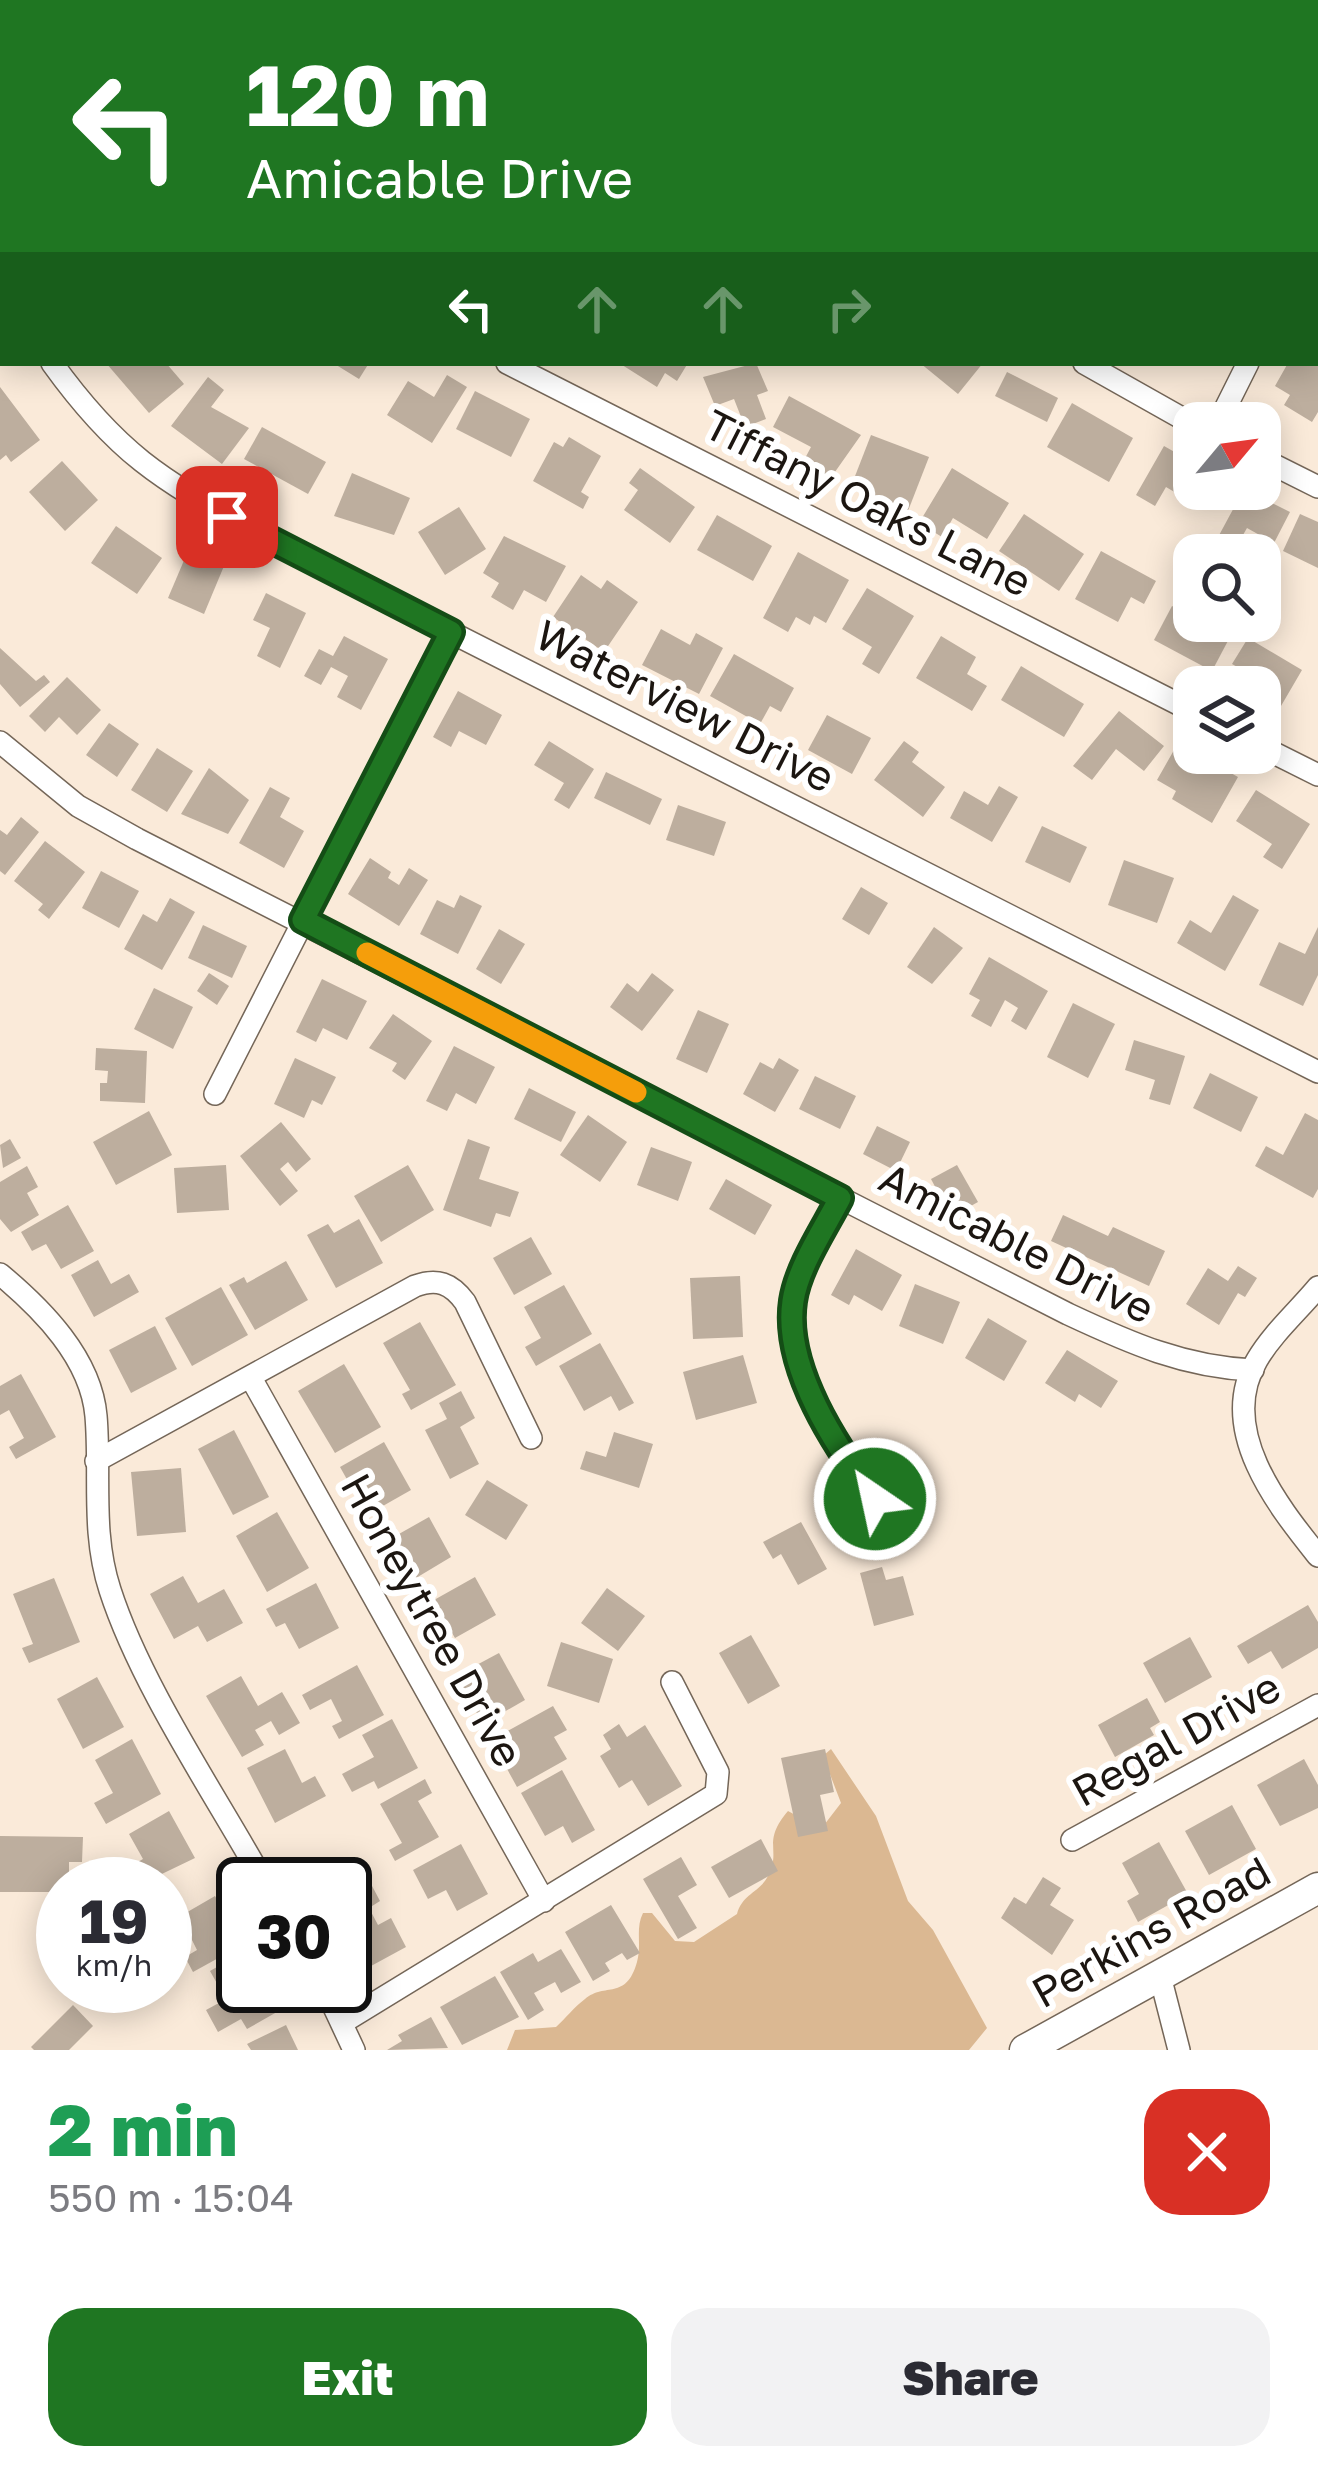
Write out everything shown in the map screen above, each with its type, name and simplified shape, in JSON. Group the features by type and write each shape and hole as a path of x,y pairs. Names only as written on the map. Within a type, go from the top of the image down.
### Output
{"main road":[{"name":"Perkins Road","path":"1025,2050 1318,1888"}],"street":[{"name":"Waterview Drive","path":"54,366 88,413 151,473 265,538 1318,1072"},
{"name":"Tiffany Oaks Lane","path":"513,366 1173,701"},
{"path":"1089,366 1173,413"},
{"path":"1229,402 1247,366"},
{"path":"1281,468 1318,487"},
{"path":"214,1094 451,632"},
{"name":"Amicable Drive","path":"0,742 78,806 840,1198 1152,1354 1213,1368 1253,1370"},
{"path":"1281,756 1318,775"},
{"path":"840,1198 793,1300 795,1337 802,1368 838,1444 875,1499"},
{"path":"0,1274 79,1361 96,1414 99,1542 119,1613 250,1857"},
{"path":"96,1461 415,1286 439,1282 465,1302 531,1438"},
{"path":"1318,1287 1253,1370 1247,1424 1252,1457 1267,1492 1318,1556"},
{"name":"Honeytree Drive","path":"251,1378 544,1901"},
{"path":"345,2021 718,1791 716,1766 672,1682"},
{"name":"Regal Drive","path":"1072,1840 1318,1706"},
{"path":"1160,1976 1179,2050"},
{"path":"340,2013 353,2050"}],"shaded area":[{"path":"831,1749 876,1816 908,1901 933,1930 987,2028 969,2050 507,2050 515,2030 556,2027 593,1994 627,1982 637,1962 643,1913 652,1913 675,1941 694,1942 737,1914 768,1876 775,1831 788,1811 821,1829 841,1803 823,1756"}],"building":[{"path":"109,366 169,366 184,384 149,413"},
{"path":"338,366 367,366 359,379"},
{"path":"624,366 686,366 677,381 665,373 657,387"},
{"path":"757,366 768,391 757,395 766,419 745,427 734,399 715,406 703,377"},
{"path":"924,366 981,366 958,394"},
{"path":"1286,366 1318,366 1318,412 1312,422 1284,405 1290,395 1275,386"},
{"path":"1007,372 1058,398 1047,422 995,396"},
{"path":"447,375 467,387 432,443 387,415 408,381 434,397"},
{"path":"208,377 224,390 211,407 249,428 222,464 171,426"},
{"path":"0,387 40,440 11,462 6,455 0,460"},
{"path":"475,391 530,419 511,457 456,429"},
{"path":"789,396 861,435 830,479 802,464 811,447 773,427"},
{"path":"1072,403 1133,438 1109,482 1047,447"},
{"path":"262,427 326,462 308,494 244,459"},
{"path":"871,435 929,457 908,511 850,489"},
{"path":"569,437 601,456 581,492 589,497 583,509 533,481 554,442 563,447"},
{"path":"1164,446 1173,451 1173,491 1166,487 1155,506 1136,495"},
{"path":"62,461 98,500 65,531 29,492"},
{"path":"640,468 695,507 670,543 624,510 638,490 629,483"},
{"path":"952,468 1009,503 987,539 953,518 942,537 919,523"},
{"path":"352,473 410,498 394,535 334,516"},
{"path":"459,507 486,549 445,575 418,532"},
{"path":"1281,508 1290,512 1279,534 1258,534 1247,528 1244,534 1220,534 1233,510"},
{"path":"1024,514 1084,554 1059,591 999,551"},
{"path":"1300,514 1318,522 1318,568 1283,551"},
{"path":"717,515 772,546 753,581 697,550"},
{"path":"116,526 162,558 137,594 91,563"},
{"path":"504,536 566,566 546,602 524,590 513,610 491,597 499,583 483,573"},
{"path":"188,551 224,566 204,614 168,598"},
{"path":"1101,551 1156,581 1144,604 1131,597 1118,622 1075,599"},
{"path":"798,552 849,580 826,623 814,616 810,625 796,617 788,632 763,618"},
{"path":"581,575 601,589 607,580 638,602 604,652 553,617"},
{"path":"867,588 914,616 879,674 862,664 872,647 842,629"},
{"path":"266,593 306,613 280,668 257,656 270,628 253,620"},
{"path":"1172,606 1173,642 1227,642 1215,666 1203,666 1154,640"},
{"path":"661,629 690,645 696,633 723,648 699,694 642,665"},
{"path":"344,636 388,659 361,710 337,697 348,676 331,667 321,685 304,676 319,649 333,656"},
{"path":"941,636 976,657 967,674 987,686 972,711 916,678"},
{"path":"1246,642 1255,642 1302,670 1281,706 1281,666 1232,664"},
{"path":"0,648 36,681 44,675 50,682 20,707 0,684"},
{"path":"734,654 794,688 781,712 770,706 760,724 710,696"},
{"path":"1021,666 1084,704 1064,737 1001,700"},
{"path":"67,677 101,710 77,735 59,717 45,732 29,716"},
{"path":"458,691 502,715 486,745 459,731 451,747 433,737"},
{"path":"1119,711 1164,746 1144,771 1116,749 1092,780 1073,766"},
{"path":"827,715 871,738 852,774 808,750"},
{"path":"109,723 139,744 117,777 86,755"},
{"path":"549,741 594,769 569,809 554,800 564,783 534,765"},
{"path":"904,741 919,752 912,762 945,787 923,817 874,780"},
{"path":"157,748 193,771 167,812 131,790"},
{"path":"1173,752 1173,774 1238,777 1212,823 1172,799 1176,791 1157,780"},
{"path":"209,768 249,800 228,834 181,814"},
{"path":"606,772 662,799 650,825 594,798"},
{"path":"999,786 1018,797 992,842 950,818 964,791 988,805"},
{"path":"270,787 290,798 280,817 304,831 284,868 239,843"},
{"path":"1256,790 1310,824 1282,869 1263,857 1272,844 1236,821"},
{"path":"678,805 726,822 714,856 666,840"},
{"path":"21,817 39,832 5,875 0,871 0,830 7,835"},
{"path":"1042,826 1087,847 1070,883 1025,862"},
{"path":"45,841 85,872 49,919 38,910 43,904 14,881"},
{"path":"370,858 391,872 388,878 399,885 409,868 428,880 399,926 348,894"},
{"path":"1124,860 1174,878 1157,923 1108,905"},
{"path":"101,871 139,891 119,928 82,908"},
{"path":"861,887 888,903 869,935 842,919"},
{"path":"460,895 482,906 458,954 420,934 437,900 454,908"},
{"path":"1233,895 1259,910 1225,971 1177,943 1190,920 1211,933"},
{"path":"170,898 195,912 162,970 124,949 143,914 157,922"},
{"path":"203,925 247,946 232,978 188,958"},
{"path":"934,927 963,948 932,984 907,967"},
{"path":"1318,927 1318,975 1303,1006 1259,985 1279,942 1305,954"},
{"path":"499,929 525,944 501,984 476,969"},
{"path":"989,957 1048,991 1026,1030 1011,1021 1018,1008 1005,1000 991,1027 971,1016 980,1000 969,994"},
{"path":"209,973 229,986 217,1005 197,991"},
{"path":"652,973 674,990 642,1031 610,1007 627,983 638,992"},
{"path":"322,979 367,1001 347,1040 323,1028 316,1042 296,1032"},
{"path":"154,988 193,1007 173,1049 134,1029"},
{"path":"1073,1003 1115,1024 1088,1078 1047,1057"},
{"path":"698,1010 729,1024 707,1073 676,1059"},
{"path":"393,1014 432,1041 405,1080 392,1071 397,1063 369,1048"},
{"path":"1134,1040 1185,1056 1170,1105 1149,1099 1155,1080 1125,1070"},
{"path":"454,1046 495,1067 476,1104 456,1093 447,1111 426,1101"},
{"path":"96,1048 147,1051 145,1103 100,1101 100,1083 107,1083 108,1071 95,1070"},
{"path":"295,1058 336,1077 322,1105 312,1100 304,1118 274,1104"},
{"path":"779,1058 799,1070 775,1112 743,1094 760,1062 773,1069"},
{"path":"1210,1073 1258,1097 1241,1132 1193,1108"},
{"path":"815,1076 856,1096 840,1129 799,1109"},
{"path":"529,1088 576,1112 561,1142 514,1119"},
{"path":"149,1111 172,1155 116,1185 93,1142"},
{"path":"1305,1113 1318,1120 1318,1189 1313,1198 1255,1166 1266,1146 1283,1155"},
{"path":"588,1115 627,1142 600,1182 560,1155"},
{"path":"281,1122 311,1159 296,1172 288,1162 280,1169 298,1191 280,1206 240,1156"},
{"path":"877,1126 910,1142 896,1171 863,1154"},
{"path":"10,1139 21,1158 3,1168 0,1145"},
{"path":"468,1139 490,1147 479,1179 519,1192 510,1217 496,1213 491,1227 443,1210"},
{"path":"651,1147 692,1162 678,1201 637,1185"},
{"path":"226,1165 229,1210 177,1213 174,1168"},
{"path":"408,1165 434,1210 381,1242 354,1196"},
{"path":"957,1165 978,1202 951,1217 931,1179"},
{"path":"27,1166 38,1187 27,1193 39,1215 11,1232 0,1219 0,1182"},
{"path":"726,1179 772,1205 755,1235 709,1209"},
{"path":"68,1205 94,1251 61,1269 46,1244 32,1251 21,1232"},
{"path":"1063,1215 1108,1236 1113,1227 1165,1251 1149,1286 1051,1241"},
{"path":"359,1219 383,1263 336,1288 307,1235 328,1224 334,1233"},
{"path":"531,1237 552,1274 514,1295 493,1258"},
{"path":"856,1249 902,1275 882,1311 854,1295 849,1305 831,1295"},
{"path":"98,1260 111,1284 129,1274 139,1292 94,1317 71,1275"},
{"path":"286,1261 308,1300 255,1330 229,1285 244,1277 247,1283"},
{"path":"1238,1266 1257,1278 1245,1297 1238,1293 1219,1325 1186,1304 1208,1268 1228,1281"},
{"path":"740,1276 743,1337 693,1339 690,1278"},
{"path":"915,1284 960,1302 943,1344 899,1326"},
{"path":"564,1285 592,1334 536,1366 525,1347 541,1338 524,1307"},
{"path":"221,1287 248,1335 192,1366 165,1318"},
{"path":"988,1318 1027,1341 1004,1381 965,1358"},
{"path":"420,1322 456,1385 411,1410 402,1394 410,1390 383,1343"},
{"path":"155,1326 177,1369 131,1393 109,1350"},
{"path":"600,1343 634,1403 619,1411 611,1396 584,1411 559,1366"},
{"path":"1067,1350 1118,1381 1101,1408 1079,1394 1075,1402 1045,1383"},
{"path":"743,1355 757,1403 696,1420 683,1372"},
{"path":"344,1364 381,1427 335,1453 298,1391"},
{"path":"21,1374 56,1437 16,1459 9,1447 24,1438 9,1410 0,1415 0,1386"},
{"path":"461,1391 475,1418 460,1427 479,1464 450,1479 425,1430 447,1419 439,1403"},
{"path":"234,1430 269,1497 233,1515 198,1449"},
{"path":"614,1432 653,1444 639,1488 580,1469 586,1451 606,1457"},
{"path":"384,1442 411,1490 367,1515 340,1467"},
{"path":"181,1468 186,1532 137,1536 131,1472"},
{"path":"487,1480 528,1505 506,1540 465,1515"},
{"path":"277,1512 309,1568 267,1592 236,1536"},
{"path":"429,1517 451,1557 416,1578 402,1554 393,1560 383,1543"},
{"path":"801,1522 827,1569 798,1585 781,1554 773,1559 763,1542"},
{"path":"882,1567 886,1580 903,1576 914,1615 874,1626 860,1573"},
{"path":"183,1576 198,1603 224,1589 243,1623 207,1642 198,1626 174,1639 150,1594"},
{"path":"475,1577 496,1615 455,1638 443,1618 428,1626 418,1609"},
{"path":"54,1578 80,1642 29,1663 22,1648 33,1644 13,1594"},
{"path":"316,1583 339,1628 299,1649 285,1623 276,1627 266,1609"},
{"path":"607,1588 645,1616 618,1651 581,1623"},
{"path":"1308,1605 1318,1622 1318,1648 1282,1669 1271,1651 1248,1664 1237,1646"},
{"path":"751,1635 780,1686 748,1704 719,1653"},
{"path":"1190,1637 1212,1677 1165,1703 1143,1663"},
{"path":"561,1642 613,1659 599,1703 547,1686"},
{"path":"499,1653 525,1700 483,1724 456,1676"},
{"path":"357,1665 384,1715 339,1739 332,1726 342,1721 331,1699 310,1710 302,1695"},
{"path":"241,1676 258,1706 282,1692 300,1723 279,1735 271,1721 255,1730 264,1745 242,1757 206,1696"},
{"path":"97,1677 124,1727 83,1749 57,1699"},
{"path":"1147,1698 1160,1722 1150,1728 1154,1735 1115,1757 1098,1725"},
{"path":"553,1706 567,1730 554,1737 567,1759 517,1787 491,1740"},
{"path":"392,1719 418,1768 378,1789 374,1781 352,1792 342,1774 374,1757 362,1735"},
{"path":"619,1724 627,1737 645,1725 682,1786 648,1806 632,1780 619,1788 600,1756 611,1749 603,1735"},
{"path":"132,1739 161,1794 106,1824 94,1803 113,1793 95,1760"},
{"path":"285,1749 302,1783 315,1776 326,1796 275,1823 247,1768"},
{"path":"825,1749 834,1792 820,1795 828,1831 798,1837 781,1758"},
{"path":"1304,1759 1318,1785 1318,1808 1280,1826 1257,1785"},
{"path":"562,1770 595,1830 572,1843 563,1826 545,1836 521,1793"},
{"path":"425,1779 432,1793 418,1801 439,1837 395,1861 389,1850 402,1843 380,1804"},
{"path":"1232,1805 1256,1849 1209,1875 1185,1831"},
{"path":"169,1811 195,1858 142,1857 129,1834"},
{"path":"0,1836 83,1837 82,1857 36,1857 36,1892 0,1892"},
{"path":"761,1839 778,1871 729,1898 711,1867"},
{"path":"1159,1842 1188,1894 1138,1922 1127,1901 1139,1894 1122,1863"},
{"path":"461,1844 488,1894 457,1911 446,1890 428,1899 413,1870"},
{"path":"681,1857 697,1885 678,1896 697,1928 678,1939 643,1879"},
{"path":"1043,1877 1061,1888 1050,1905 1074,1920 1052,1955 1001,1918 1014,1897 1026,1904"},
{"path":"216,1898 216,1959 193,1972 192,1953 197,1950 192,1940 192,1909"},
{"path":"611,1905 640,1953 627,1960 622,1953 605,1963 610,1971 593,1981 565,1932"},
{"path":"372,1914 378,1925 391,1918 406,1947 372,1965"},
{"path":"561,1949 581,1982 561,1993 555,1982 534,1993 544,2010 528,2020 500,1972 533,1953 538,1962"},
{"path":"495,1976 519,2017 462,2045 440,2007"},
{"path":"216,2005 216,2013 275,2013 247,2029 241,2019 218,2032 206,2010"},
{"path":"65,2013 81,2013 93,2026 69,2050 31,2047"},
{"path":"431,2017 448,2048 387,2050 402,2041 398,2035"},
{"path":"286,2025 298,2050 251,2050 247,2044"}],"slow traffic":[{"path":"367,953 636,1092"}],"route":[{"path":"227,517 451,632 303,920 840,1198 793,1300 795,1337 802,1368 838,1444 875,1499"}]}
